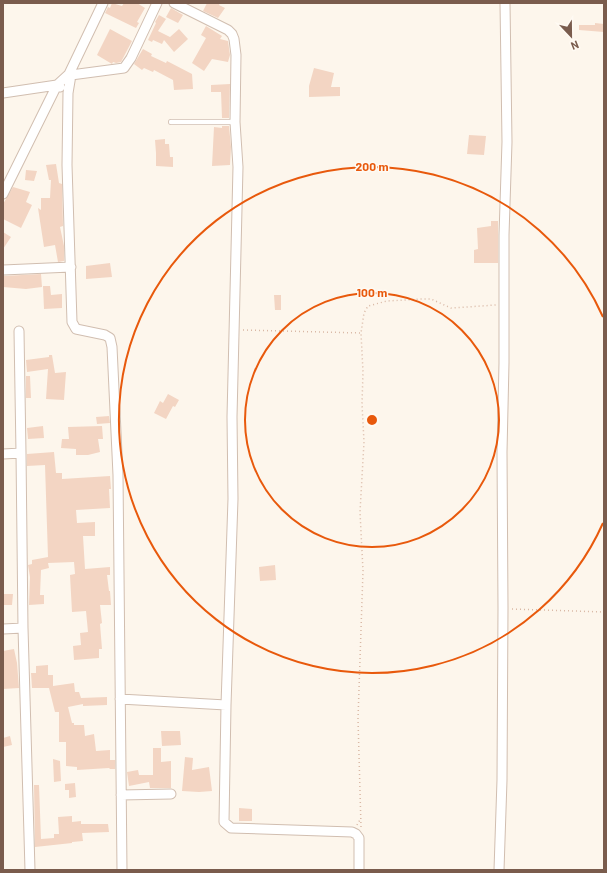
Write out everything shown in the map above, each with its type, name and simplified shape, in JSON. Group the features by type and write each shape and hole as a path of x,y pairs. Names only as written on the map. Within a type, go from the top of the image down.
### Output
{"street":[{"path":"103,3 70,75 68,93 67,165 72,322 76,329 105,335 110,338 112,347 118,476 122,870"},
{"path":"3,194 57,85 70,75 124,68 131,58 157,3"},
{"path":"174,3 228,30 234,39 236,55 235,122 238,167 232,417 233,499 226,705 224,822 231,828 348,832 356,834 359,838 359,870"},
{"path":"499,870 502,780 502,452 504,235 507,142 505,3"},
{"path":"3,93 57,85 68,93"},
{"path":"3,270 71,267"},
{"path":"19,331 22,628 30,870"},
{"path":"3,454 21,453"},
{"path":"3,629 22,628"},
{"path":"120,699 226,705"},
{"path":"121,795 171,794"}],"lane":[{"path":"171,122 235,122"}],"path":[{"path":"359,838 361,832 361,798 358,719 362,571 360,512 364,442 361,333 364,314 368,306 387,300 431,299 451,308 504,304"},
{"path":"234,328 248,331 280,330 361,333"},
{"path":"503,608 604,612"}],"building":[{"path":"112,3 122,6 124,3 137,3 145,8 137,22 139,23 136,28 105,13 108,7 110,8"},
{"path":"207,3 220,3 219,5 225,8 218,18 203,11"},
{"path":"171,8 183,15 178,23 166,17"},
{"path":"159,15 166,19 158,31 170,37 179,29 188,39 174,52 164,40 162,44 153,40 152,42 148,40"},
{"path":"595,23 604,24 604,32 579,30 579,25 595,25"},
{"path":"206,26 222,36 220,39 228,41 230,55 228,62 212,59 204,71 192,63 206,38 201,35"},
{"path":"110,29 132,41 121,62 113,62 112,64 97,55"},
{"path":"143,49 152,54 151,56 166,63 167,61 192,74 193,89 174,90 173,80 154,70 153,72 144,68 142,70 134,64"},
{"path":"314,68 334,73 331,87 340,87 340,96 309,97 309,86"},
{"path":"230,84 229,118 222,118 221,92 211,92 211,85"},
{"path":"222,126 229,126 231,147 230,165 212,166 214,127 222,128"},
{"path":"469,135 486,136 484,155 467,154"},
{"path":"165,139 165,144 169,144 170,157 173,157 173,167 156,166 155,140"},
{"path":"56,164 59,183 62,184 63,226 60,227 64,246 64,261 58,262 55,245 44,247 38,208 41,210 41,198 50,198 51,180 49,180 46,165"},
{"path":"26,170 37,171 34,181 25,180"},
{"path":"13,187 30,192 26,202 32,205 21,228 3,219 3,204"},
{"path":"491,221 498,221 498,263 474,263 474,250 478,249 477,228 491,226"},
{"path":"3,232 11,237 3,249"},
{"path":"110,263 112,277 86,279 86,266"},
{"path":"41,274 42,287 26,289 3,287 3,276"},
{"path":"43,286 50,286 51,295 62,294 62,308 44,309"},
{"path":"274,295 281,295 281,310 275,310"},
{"path":"49,355 52,355 55,373 66,372 64,400 46,399 48,369 27,372 26,360 49,357"},
{"path":"26,376 30,376 31,398 26,398"},
{"path":"168,394 179,400 175,407 173,406 166,419 154,413 160,401 163,403"},
{"path":"109,416 110,423 97,424 96,417"},
{"path":"43,426 44,438 28,439 27,428"},
{"path":"102,426 103,439 98,439 100,452 88,455 76,455 76,449 61,448 62,439 69,439 68,427"},
{"path":"54,452 56,473 62,473 62,479 110,476 110,508 76,510 77,523 95,522 95,536 83,536 85,569 110,567 110,575 107,575 111,605 100,605 102,649 99,649 99,658 74,660 73,646 81,645 80,633 88,632 86,611 72,612 70,575 75,574 74,562 48,563 49,568 41,570 40,595 44,595 44,604 29,605 30,577 28,565 32,564 32,560 48,557 45,465 27,466 27,454"},
{"path":"275,565 276,580 260,581 259,567"},
{"path":"3,594 13,594 12,605 3,605"},
{"path":"14,649 19,688 3,689 3,651"},
{"path":"48,665 48,675 53,675 53,686 74,683 75,692 79,692 81,698 107,697 107,705 83,706 83,704 68,707 72,723 74,723 74,725 84,725 85,736 94,734 96,751 110,750 110,760 115,760 115,769 77,770 77,767 66,766 66,742 59,742 59,712 55,712 49,688 32,688 31,673 36,673 36,666"},
{"path":"161,731 180,731 181,745 162,746"},
{"path":"10,736 12,745 3,747 3,738"},
{"path":"153,748 161,748 161,762 171,761 171,788 150,788 149,782 129,786 127,772 138,770 139,775 153,775"},
{"path":"185,757 193,758 192,770 209,767 212,791 182,791"},
{"path":"53,759 60,761 61,781 54,782"},
{"path":"75,783 76,797 69,798 69,790 65,790 65,784"},
{"path":"34,785 39,785 41,839 54,838 54,834 59,834 58,817 72,816 72,822 81,821 81,824 108,824 109,832 82,833 83,841 35,847"},
{"path":"239,808 252,809 252,821 239,821"}]}
